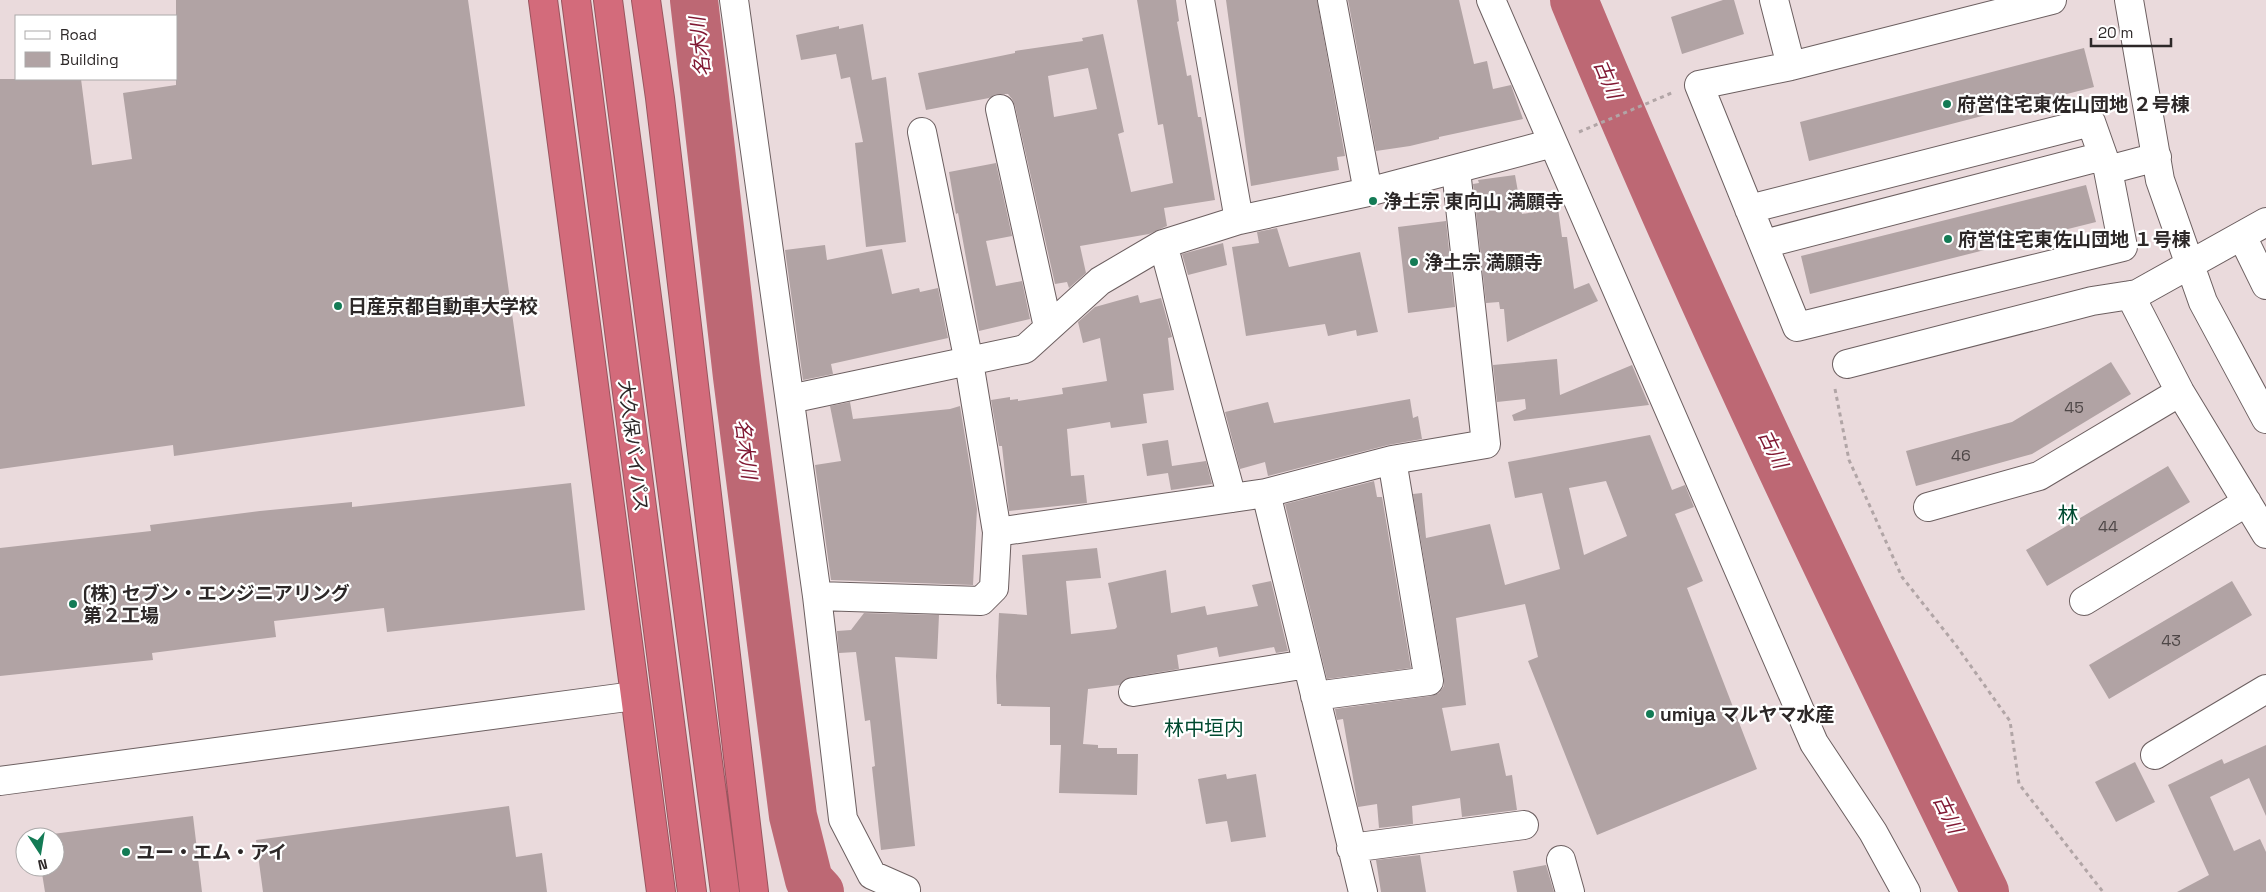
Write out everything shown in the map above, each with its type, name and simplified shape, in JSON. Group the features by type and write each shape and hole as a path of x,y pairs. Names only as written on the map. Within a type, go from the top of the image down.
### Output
{"highway":[{"path":"543,0 661,892"},
{"name":"大久保バイパス","path":"576,0 692,892"},
{"name":"大久保バイパス","path":"608,0 725,892"},
{"path":"646,0 661,108 754,892"}],"street":[{"path":"734,0 817,596 843,819 872,875 906,890"},
{"path":"1200,0 1239,220"},
{"path":"1332,0 1368,192"},
{"path":"1491,0 1563,138 1814,743 1872,832 1906,892"},
{"path":"1774,0 1792,66"},
{"path":"1749,209 2091,122 2105,163 2123,247 1797,327 1749,209 1690,88 1792,66 2052,0"},
{"path":"2130,0 2160,180 2203,302 2266,419"},
{"path":"1000,109 1048,327"},
{"path":"817,596 981,601 994,588 998,532 969,362 922,132"},
{"path":"790,399 1025,349 1100,281 1163,244 1239,220 1368,192 1456,170 1563,138"},
{"path":"1764,244 2105,163 2157,157"},
{"path":"998,532 1266,493 1392,460 1486,444 1456,170"},
{"path":"1840,374 2092,300 2137,294 2266,222"},
{"path":"2242,236 2266,285"},
{"path":"1163,244 1232,498"},
{"path":"2130,295 2180,392 2266,534"},
{"path":"1928,507 2039,476 2180,392"},
{"path":"1315,696 1429,681 1392,460"},
{"path":"1266,493 1363,892"},
{"path":"2084,602 2247,502"},
{"path":"1133,692 1307,664"},
{"path":"2155,755 2266,688"},
{"path":"0,781 634,696"},
{"path":"1351,848 1524,825"},
{"path":"1561,860 1570,892"}],"path":[{"path":"1563,138 1690,88"},
{"path":"1840,374 1836,392 1849,460 1902,577 1955,644 2010,721 2019,784 2103,892"}],"building":[{"name":"日産京都自動車大学校","path":"176,0 468,0 525,406 174,456 173,445 0,469 0,79 81,80 92,165 132,159 123,93 176,85 176,80 178,80 178,15 176,15"},
{"path":"1137,0 1176,0 1179,21 1177,22 1187,76 1191,75 1198,117 1201,117 1215,200 1164,208 1167,226 1149,234 1080,246 1086,273 1069,288 1067,282 1055,284 1012,99 1008,94 997,94 989,98 926,110 918,73 1015,53 1015,51 1083,41 1082,38 1103,34 1124,132 1118,134 1131,192 1173,183 1163,124 1158,125","holes":["1088,68 1097,109 1054,117 1048,76"]},
{"path":"1226,0 1317,0 1345,156 1337,157 1339,170 1251,186"},
{"path":"1348,0 1459,0 1474,64 1487,61 1493,89 1511,85 1523,119 1439,137 1439,139 1410,146 1376,151"},
{"path":"1723,0 1734,0 1744,34 1682,54 1671,17"},
{"path":"863,24 872,80 886,77 906,242 866,247 855,143 863,142 850,77 841,79 836,54 801,60 796,35 839,26 839,29"},
{"name":"府営住宅東佐山団地 ２号棟","path":"2084,48 2094,87 1809,161 1800,122"},
{"path":"996,163 1012,236 986,241 996,286 1022,281 1030,319 979,331 949,172"},
{"path":"1515,175 1522,214 1558,208 1562,237 1567,237 1574,289 1589,283 1598,301 1507,342 1504,309 1500,309 1499,302 1486,303 1473,184 1479,183 1478,180"},
{"name":"府営住宅東佐山団地 １号棟","path":"2086,185 2096,222 1810,294 1801,256"},
{"path":"1446,221 1455,307 1408,313 1398,227"},
{"path":"1277,228 1289,267 1360,252 1378,332 1357,336 1356,330 1328,336 1325,324 1246,336 1232,247 1259,243 1257,232"},
{"path":"1223,243 1227,265 1188,275 1182,254"},
{"path":"825,245 827,260 882,249 892,294 919,288 920,292 938,288 948,338 831,364 833,374 803,380 785,250"},
{"path":"1138,295 1140,303 1161,298 1172,337 1168,338 1174,390 1143,394 1147,423 1111,428 1110,422 1067,429 1071,476 1084,475 1087,503 1009,511 1002,446 999,446 991,400 1010,397 1010,400 1018,399 1018,401 1063,394 1062,388 1107,381 1100,338 1083,343 1078,322 1095,307"},
{"path":"1557,359 1560,395 1632,365 1649,405 1514,421 1512,415 1526,409 1525,399 1497,402 1493,365"},
{"path":"2111,362 2131,394 2032,454 1916,486 1906,451 2012,422"},
{"path":"1410,399 1413,418 1418,416 1422,439 1388,445 1268,476 1265,462 1240,469 1225,412 1268,402 1274,423"},
{"path":"850,402 853,419 950,409 960,406 977,509 973,585 831,580 815,465 841,461 830,406"},
{"path":"1650,435 1672,490 1685,485 1694,507 1675,514 1703,581 1687,588 1757,769 1597,835 1528,661 1538,657 1525,604 1456,618 1466,705 1442,708 1451,751 1499,743 1506,776 1512,775 1517,810 1462,817 1460,798 1412,806 1413,824 1379,828 1377,804 1358,807 1343,719 1337,720 1335,709 1431,696 1439,693 1444,686 1413,494 1422,493 1426,538 1490,524 1505,585 1560,569 1542,493 1515,498 1508,462","holes":["1606,481 1627,536 1584,555 1569,488"]},
{"path":"1168,440 1172,466 1206,461 1212,484 1171,490 1168,473 1147,476 1142,444"},
{"path":"2168,466 2190,502 2047,586 2026,550"},
{"path":"1374,481 1377,497 1382,497 1411,668 1327,679 1285,504"},
{"path":"571,483 585,610 387,632 384,608 274,621 276,637 152,653 153,660 0,676 0,548 151,531 150,525 260,511 352,502 352,507"},
{"path":"1097,548 1101,578 1066,581 1071,634 1115,629 1117,627 1108,583 1166,570 1171,613 1205,606 1207,615 1258,606 1252,585 1271,581 1288,651 1276,653 1274,647 1219,657 1217,647 1177,655 1179,669 1131,677 1120,685 1088,689 1083,744 1098,745 1098,748 1117,748 1117,754 1138,754 1137,795 1059,793 1061,745 1050,745 1050,707 1001,706 1001,704 997,704 996,676 999,613 1027,615 1022,555"},
{"path":"2232,581 2252,615 2109,699 2089,665"},
{"path":"864,613 939,615 937,659 895,657 915,846 881,850 872,767 875,766 870,720 865,721 856,652 839,653 837,631 851,630"},
{"path":"2266,745 2266,816 2249,778 2210,797 2234,851 2260,839 2266,852 2266,892 2177,892 2209,875 2168,785 2222,759 2224,764"},
{"path":"2135,762 2155,802 2116,822 2095,782"},
{"path":"1226,774 1227,779 1256,774 1266,837 1231,842 1227,821 1206,824 1198,779"},
{"path":"509,806 516,857 542,853 547,892 263,892 256,840"},
{"name":"ユー・エム・アイ","path":"193,816 202,892 45,892 43,877 65,877 65,832"},
{"path":"1420,855 1426,892 1381,892 1376,860"},
{"path":"1546,865 1554,892 1517,892 1513,871"}],"waterway":[{"name":"名木川","path":"694,0 737,377 793,816 809,880 820,892"},
{"name":"古川","path":"1574,0 1671,226 1772,449 1985,892"}],"place":[{"name":"府営住宅東佐山団地 ２号棟","path":"1947,104"},
{"name":"浄土宗 東向山 満願寺","path":"1373,201"},
{"name":"府営住宅東佐山団地 １号棟","path":"1948,239"},
{"name":"浄土宗 満願寺","path":"1414,262"},
{"name":"日産京都自動車大学校","path":"338,306"},
{"name":"(株) セブン・エンジニアリング 第２工場","path":"73,604"},
{"name":"umiya マルヤマ水産","path":"1650,714"},
{"name":"ユー・エム・アイ","path":"126,852"}],"district":[{"name":"林","path":"2068,515"},
{"name":"林中垣内","path":"1204,728"}]}
